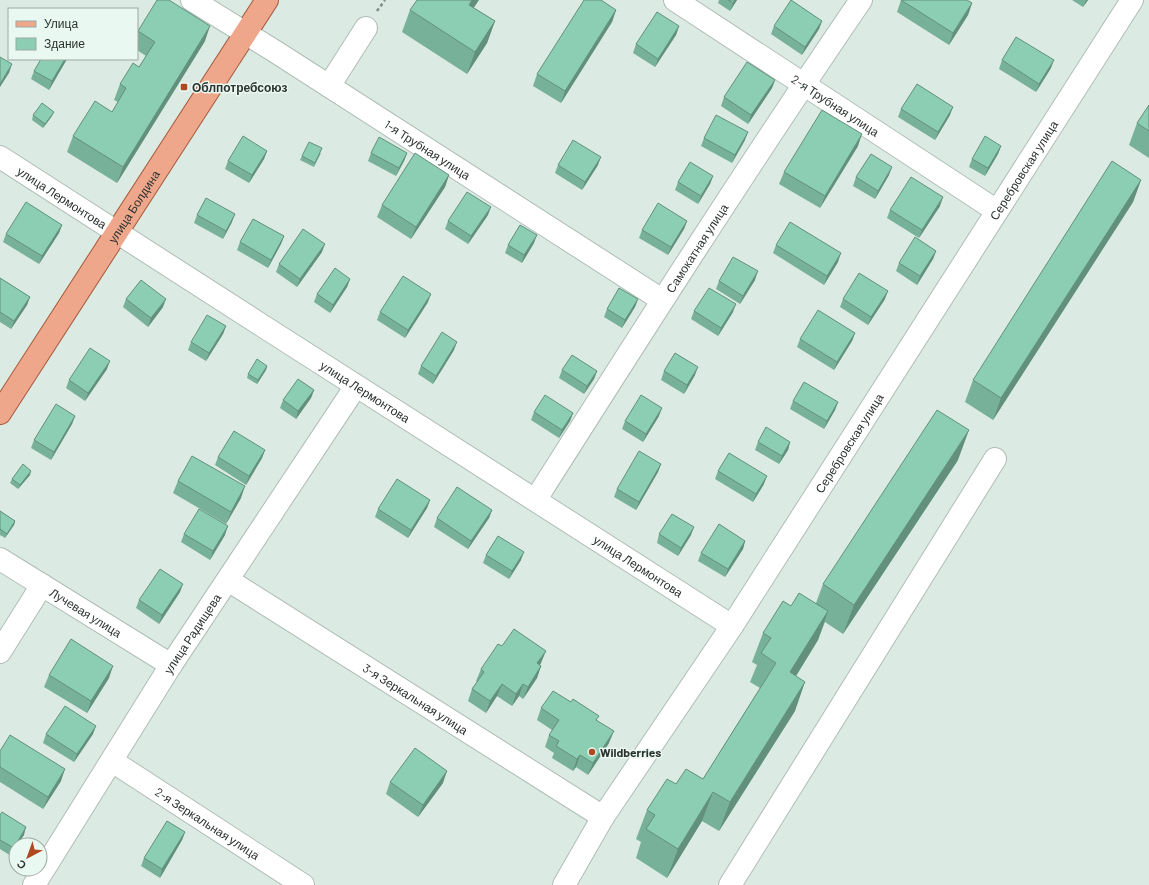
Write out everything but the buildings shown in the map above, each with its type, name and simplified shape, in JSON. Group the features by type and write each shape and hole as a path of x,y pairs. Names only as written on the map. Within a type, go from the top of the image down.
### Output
{"main road":[{"name":"улица Болдина","path":"0,413 267,0"}],"street":[{"name":"1-я Трубная улица","path":"192,0 246,33 662,300"},
{"name":"2-я Трубная улица","path":"675,0 997,210"},
{"name":"Самокатная улица","path":"536,499 662,300 861,0"},
{"name":"Серебровская улица","path":"564,885 603,817 732,626 1132,0"},
{"path":"328,86 366,28"},
{"name":"улица Лермонтова","path":"0,157 732,626"},
{"name":"улица Радищева","path":"34,885 171,665 356,386"},
{"path":"730,885 995,459"},
{"name":"Лучевая улица","path":"0,559 171,665"},
{"name":"3-я Зеркальная улица","path":"228,580 603,817"},
{"path":"0,652 42,585"},
{"name":"2-я Зеркальная улица","path":"112,761 303,885"}],"place":[{"name":"Облпотребсоюз","path":"184,87"},
{"name":"Wildberries","path":"592,752"}]}
